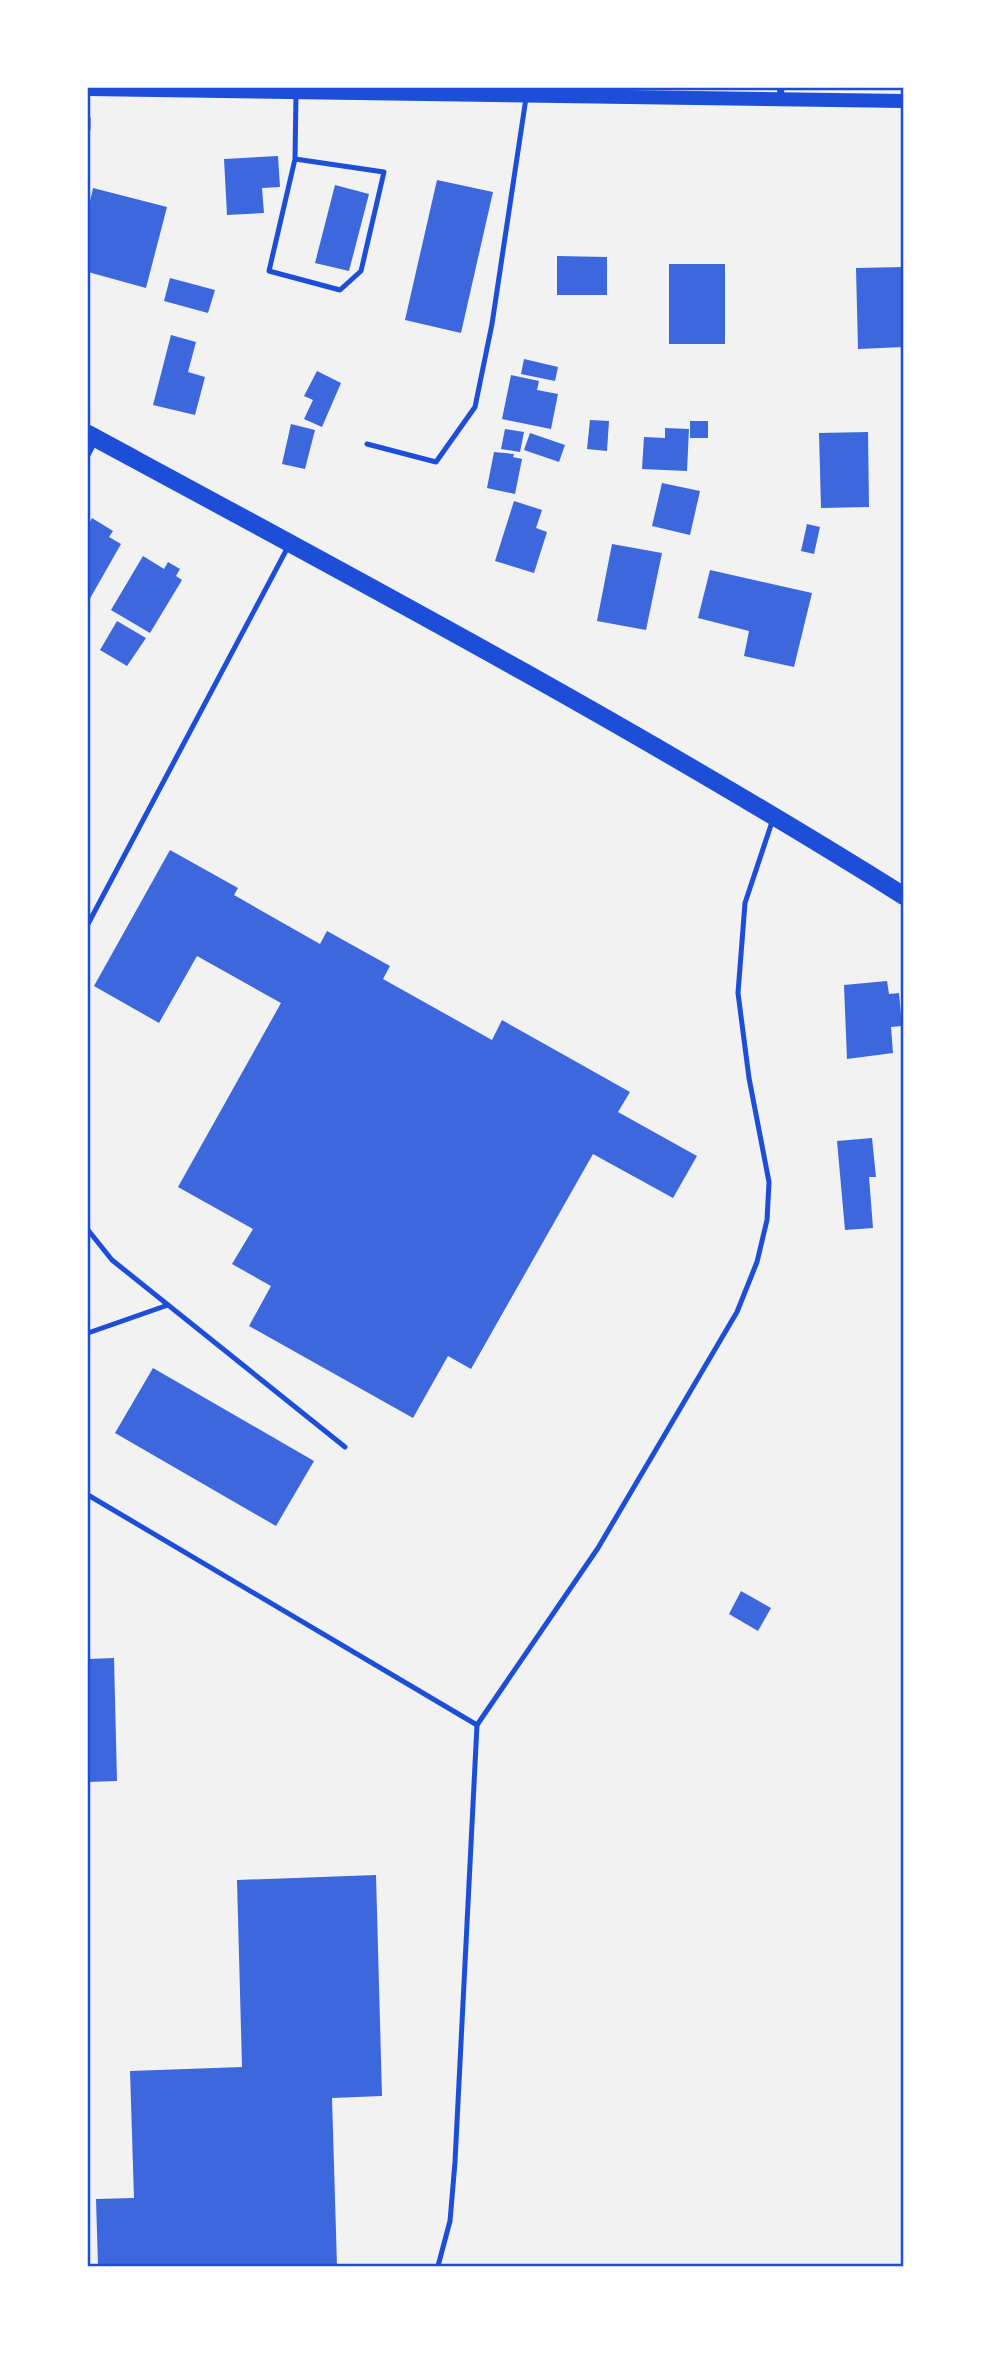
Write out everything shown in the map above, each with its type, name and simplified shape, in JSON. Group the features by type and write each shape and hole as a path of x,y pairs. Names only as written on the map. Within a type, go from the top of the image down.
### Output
{"main road":[{"path":"88,89 527,95 554,92 781,93 904,101"},
{"path":"92,437 291,543 774,816 904,895"}],"lane":[{"path":"295,159 384,172 361,271 340,290 269,271 295,159 296,92"},
{"path":"367,444 436,462 475,407 496,299 527,95"},
{"path":"88,118 88,130"},
{"path":"88,455 92,437"},
{"path":"88,924 291,543"},
{"path":"438,2266 450,2221 456,2162 477,1725 598,1548 737,1312 757,1262 767,1220 769,1182 749,1078 738,992 745,903 774,816"},
{"path":"88,1230 112,1259 345,1447"},
{"path":"88,1333 168,1305"},
{"path":"88,1495 477,1725"}],"building":[{"path":"278,156 280,187 262,188 264,213 227,215 224,159"},
{"path":"437,180 493,192 461,333 405,320"},
{"path":"335,185 369,194 349,271 315,263"},
{"path":"93,188 167,207 146,288 88,272 88,210"},
{"path":"557,256 607,257 607,295 557,295"},
{"path":"669,264 725,264 725,344 669,344"},
{"path":"904,267 904,347 858,349 856,268"},
{"path":"170,278 215,290 208,313 164,301"},
{"path":"171,335 196,342 188,372 205,377 195,415 153,405"},
{"path":"524,359 558,367 555,381 521,374"},
{"path":"317,371 341,383 322,427 304,419 313,400 304,396"},
{"path":"511,375 539,381 537,390 558,394 551,429 502,419"},
{"path":"590,420 609,421 607,451 587,449"},
{"path":"690,421 708,421 708,438 690,438"},
{"path":"291,424 315,430 305,469 282,464"},
{"path":"665,428 689,429 687,471 642,469 644,437 665,438"},
{"path":"505,429 524,432 520,452 501,449"},
{"path":"868,432 869,507 821,508 819,433"},
{"path":"530,433 565,445 559,462 524,450"},
{"path":"494,452 514,454 513,457 522,459 515,494 487,488"},
{"path":"662,483 700,491 690,535 652,526"},
{"path":"514,501 542,510 536,528 547,532 534,573 495,561"},
{"path":"92,518 113,531 109,537 121,544 88,602 88,526"},
{"path":"807,524 820,527 814,554 801,551"},
{"path":"612,544 662,553 646,630 597,621"},
{"path":"143,556 164,569 168,562 180,569 176,576 182,580 150,633 111,610"},
{"path":"710,570 812,593 794,667 744,656 749,631 698,618"},
{"path":"117,621 146,638 127,666 100,650"},
{"path":"170,850 238,888 234,895 320,944 327,931 390,966 383,979 492,1040 502,1020 630,1092 618,1112 697,1156 673,1198 593,1154 471,1369 448,1356 413,1418 249,1326 271,1286 232,1264 253,1229 178,1187 281,1003 197,956 159,1023 94,986"},
{"path":"887,981 889,994 899,993 902,1026 891,1027 893,1053 847,1059 844,985"},
{"path":"872,1138 876,1177 869,1177 873,1228 845,1230 837,1141"},
{"path":"153,1368 314,1461 276,1526 115,1433"},
{"path":"741,1591 771,1608 758,1631 729,1614"},
{"path":"114,1658 117,1781 88,1782 88,1659"},
{"path":"376,1875 382,2096 332,2098 337,2266 98,2266 96,2199 134,2198 130,2071 242,2067 237,1880"}]}
